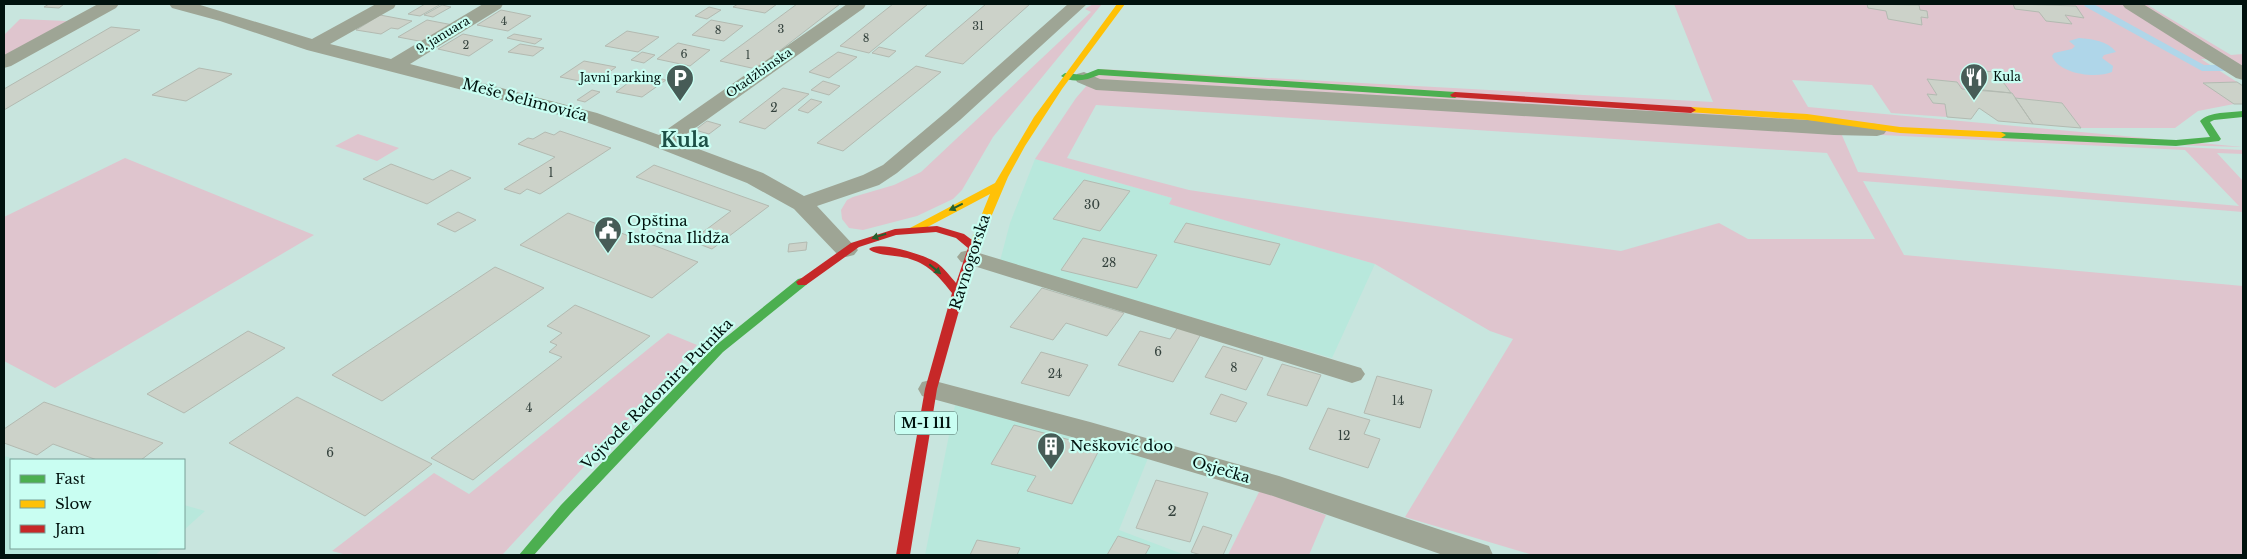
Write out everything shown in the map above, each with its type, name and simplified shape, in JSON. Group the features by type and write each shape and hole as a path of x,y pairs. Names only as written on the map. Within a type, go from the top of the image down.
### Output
{"main road":[{"name":"Ravnogorska","path":"903,555 932,389 958,293 964,250 1018,146 1075,77 1121,4"},
{"path":"1900,130 2176,143 2216,139 2205,121 2212,117 2243,114"},
{"path":"914,230 999,185"},
{"name":"Vojvode Radomira Putnika","path":"526,555 572,502 719,349 746,325 846,250 879,236 914,230 937,229 960,236 964,250"},
{"path":"846,250 926,246"},
{"path":"874,249 912,256 930,264 938,269 958,293"}],"street":[{"path":"4,62 110,4"},
{"name":"Meše Selimovića","path":"178,4 314,46 571,112 662,142 755,178 802,204 846,250"},
{"path":"314,46 388,4"},
{"name":"9. januara","path":"392,67 495,4"},
{"name":"Otadžbinska","path":"662,142 858,4"},
{"path":"802,204 871,180 890,169 953,116 1078,4"},
{"path":"2131,4 2236,69"},
{"path":"1075,77 1096,84 1834,129 1900,130"},
{"path":"964,250 1352,374"},
{"name":"Osječka","path":"932,389 1090,432 1279,487 1478,555"}],"shaded area":[{"path":"1093,4 1102,4 993,137 962,190 953,199 917,216 863,230 849,228 842,219 841,210 847,200 894,185 921,172 1091,12 1085,9"},
{"path":"1674,4 2146,4 2231,55 2243,54 2243,67 2231,60 2201,59 2237,82 2204,83 2234,104 2198,111 2175,128 2081,128 2062,103 2015,98 1996,72 1970,70 1984,91 1962,89 1957,82 1928,79 1937,95 1928,95 1933,103 1945,104 1947,117 1891,113 1872,85 1792,80 1808,107 2243,147 2100,143 2243,150 2243,154 2217,153 2243,181 2243,212 1863,181 1904,255 2243,286 2243,555 1533,555 1405,517 1513,339 1490,331 1375,264 1169,204 1172,198 1035,159 1076,98 1101,69 1713,102","holes":["1096,105 1827,153 1875,239 1748,239 1719,223 1621,251 1347,214 1189,190 1067,158","1841,133 2185,150 2239,206 1858,172"]},
{"path":"20,19 67,21 4,57 4,35"},
{"path":"358,134 399,148 377,161 335,146"},
{"path":"125,158 314,235 55,388 4,361 4,217"},
{"path":"1035,159 1172,198 1170,204 1375,264 1332,358 1000,261 1010,223"},
{"path":"668,333 697,345 502,555 347,555 332,551 434,473 469,494"},
{"path":"955,405 1148,458 1119,530 1185,555 925,555"},
{"path":"4,456 15,459 10,459 10,549 163,549 155,555 4,555"},
{"path":"1260,490 1326,515 1309,555 1228,555"},
{"path":"185,505 205,511 185,529"}],"water":[{"path":"2079,38 2099,41 2113,48 2116,52 2104,55 2102,58 2113,66 2112,72 2088,75 2070,71 2056,62 2052,56 2054,53 2072,49 2075,46 2069,41"}],"building":[{"path":"49,4 64,4 59,8 44,7"},
{"path":"425,4 441,4 420,16 408,14"},
{"path":"738,4 777,4 765,13 733,7"},
{"path":"797,4 840,4 756,69 720,61"},
{"path":"893,4 928,4 869,53 840,46"},
{"path":"986,4 1030,4 963,64 925,56"},
{"path":"1867,4 1919,5 1920,10 1927,11 1928,18 1921,17 1922,25 1888,19 1886,11 1868,8"},
{"path":"2013,4 2076,6 2084,18 2065,15 2072,24 2046,21 2039,12 2015,9"},
{"path":"442,5 451,7 433,17 424,15"},
{"path":"709,7 721,10 707,19 695,16"},
{"path":"501,10 531,16 508,31 477,25"},
{"path":"380,15 412,21 398,29 391,28 381,34 356,30"},
{"path":"427,20 453,25 424,42 398,37"},
{"path":"711,20 743,26 724,41 692,35"},
{"path":"111,27 140,30 4,110 4,89"},
{"path":"627,31 659,37 638,52 605,46"},
{"path":"463,34 493,40 469,56 438,49"},
{"path":"514,34 542,39 535,44 507,38"},
{"path":"678,43 710,50 690,66 657,59"},
{"path":"520,44 544,48 533,56 508,52"},
{"path":"879,47 896,51 889,57 872,53"},
{"path":"642,52 655,55 644,63 631,60"},
{"path":"838,52 857,57 829,78 809,72"},
{"path":"584,61 616,67 594,84 560,77"},
{"path":"916,66 941,72 843,151 817,143"},
{"path":"199,68 232,74 186,101 152,95"},
{"path":"1969,70 1996,72 2011,93 1983,90"},
{"path":"640,74 666,80 642,97 616,92"},
{"name":"Kula","path":"1927,79 1957,82 1962,89 2012,93 2033,124 1998,121 1979,108 1971,119 1947,117 1945,104 1933,103 1927,94 1937,95"},
{"path":"823,81 840,86 829,95 811,90"},
{"path":"2237,82 2243,86 2243,104 2234,104 2203,83"},
{"path":"783,88 809,94 765,129 739,122"},
{"path":"592,90 600,92 585,102 577,100"},
{"path":"2015,98 2062,103 2081,128 2033,124"},
{"path":"811,99 822,102 808,113 798,110"},
{"path":"707,121 721,125 709,134 695,130"},
{"path":"560,131 611,148 540,194 527,189 520,194 504,189 555,157 518,144 528,138 533,139 545,132 554,135"},
{"path":"391,164 433,180 451,170 471,178 427,204 363,179"},
{"path":"654,165 769,206 712,249 691,241 731,211 636,177"},
{"path":"1084,180 1130,191 1100,231 1053,219"},
{"path":"458,212 476,220 455,232 437,224"},
{"name":"Opština Istočna Ilidža","path":"568,213 698,262 652,298 520,245"},
{"path":"1186,223 1280,244 1270,265 1174,242"},
{"path":"1083,238 1157,255 1137,288 1061,270"},
{"path":"807,242 806,250 788,252 789,244"},
{"path":"495,267 544,288 382,401 332,375"},
{"path":"1042,288 1124,313 1107,336 1066,323 1053,340 1010,327"},
{"path":"575,305 650,336 473,480 431,458 562,357 549,352 557,345 550,342 562,333 547,326"},
{"path":"1178,327 1201,334 1173,382 1118,365 1140,331 1170,339"},
{"path":"248,331 285,348 184,413 147,394"},
{"path":"1223,346 1263,358 1246,390 1205,377"},
{"path":"1041,352 1088,365 1069,396 1021,383"},
{"path":"1282,364 1321,375 1307,406 1267,395"},
{"path":"1377,376 1432,390 1420,428 1364,413"},
{"path":"1221,394 1247,403 1236,422 1210,414"},
{"path":"297,397 432,464 365,516 229,443"},
{"path":"44,402 163,443 142,459 94,459 53,444 37,455 4,443 4,429"},
{"path":"1328,408 1370,420 1364,434 1380,439 1368,468 1309,449"},
{"name":"Nešković doo","path":"1014,425 1100,448 1072,504 1027,491 1036,476 991,464"},
{"path":"1156,480 1208,493 1190,542 1136,528"},
{"path":"1203,526 1232,535 1223,555 1201,555 1191,552"},
{"path":"1118,536 1150,546 1145,555 1107,555"},
{"path":"977,540 1020,548 1017,555 970,555"}],"waterway":[{"path":"2087,4 2203,68 2243,68"}],"traffic: fast":[{"path":"1065,76 1084,78 1098,72 1455,95"},
{"path":"2001,135 2176,143 2216,139 2205,121 2212,117 2243,114"},
{"path":"526,555 566,509 719,349 802,282"}],"traffic: slow":[{"path":"976,241 1003,177 1020,146 1058,88 1121,4"},
{"path":"1691,110 1807,117 1900,130 2001,135"},
{"path":"914,230 999,185"}],"traffic: jam":[{"path":"1455,95 1691,110"},
{"path":"802,282 855,245 895,232 937,229 960,236 973,246"},
{"path":"903,555 931,389 958,293 976,241"},
{"path":"874,249 907,254 931,264 938,269 958,293"}],"place":[{"name":"Kula","path":"1974,101"},
{"name":"Javni parking","path":"680,102"},
{"name":"Opština Istočna Ilidža","path":"608,254"},
{"name":"Nešković doo","path":"1051,470"}],"district":[{"name":"Kula","path":"685,140"}]}
